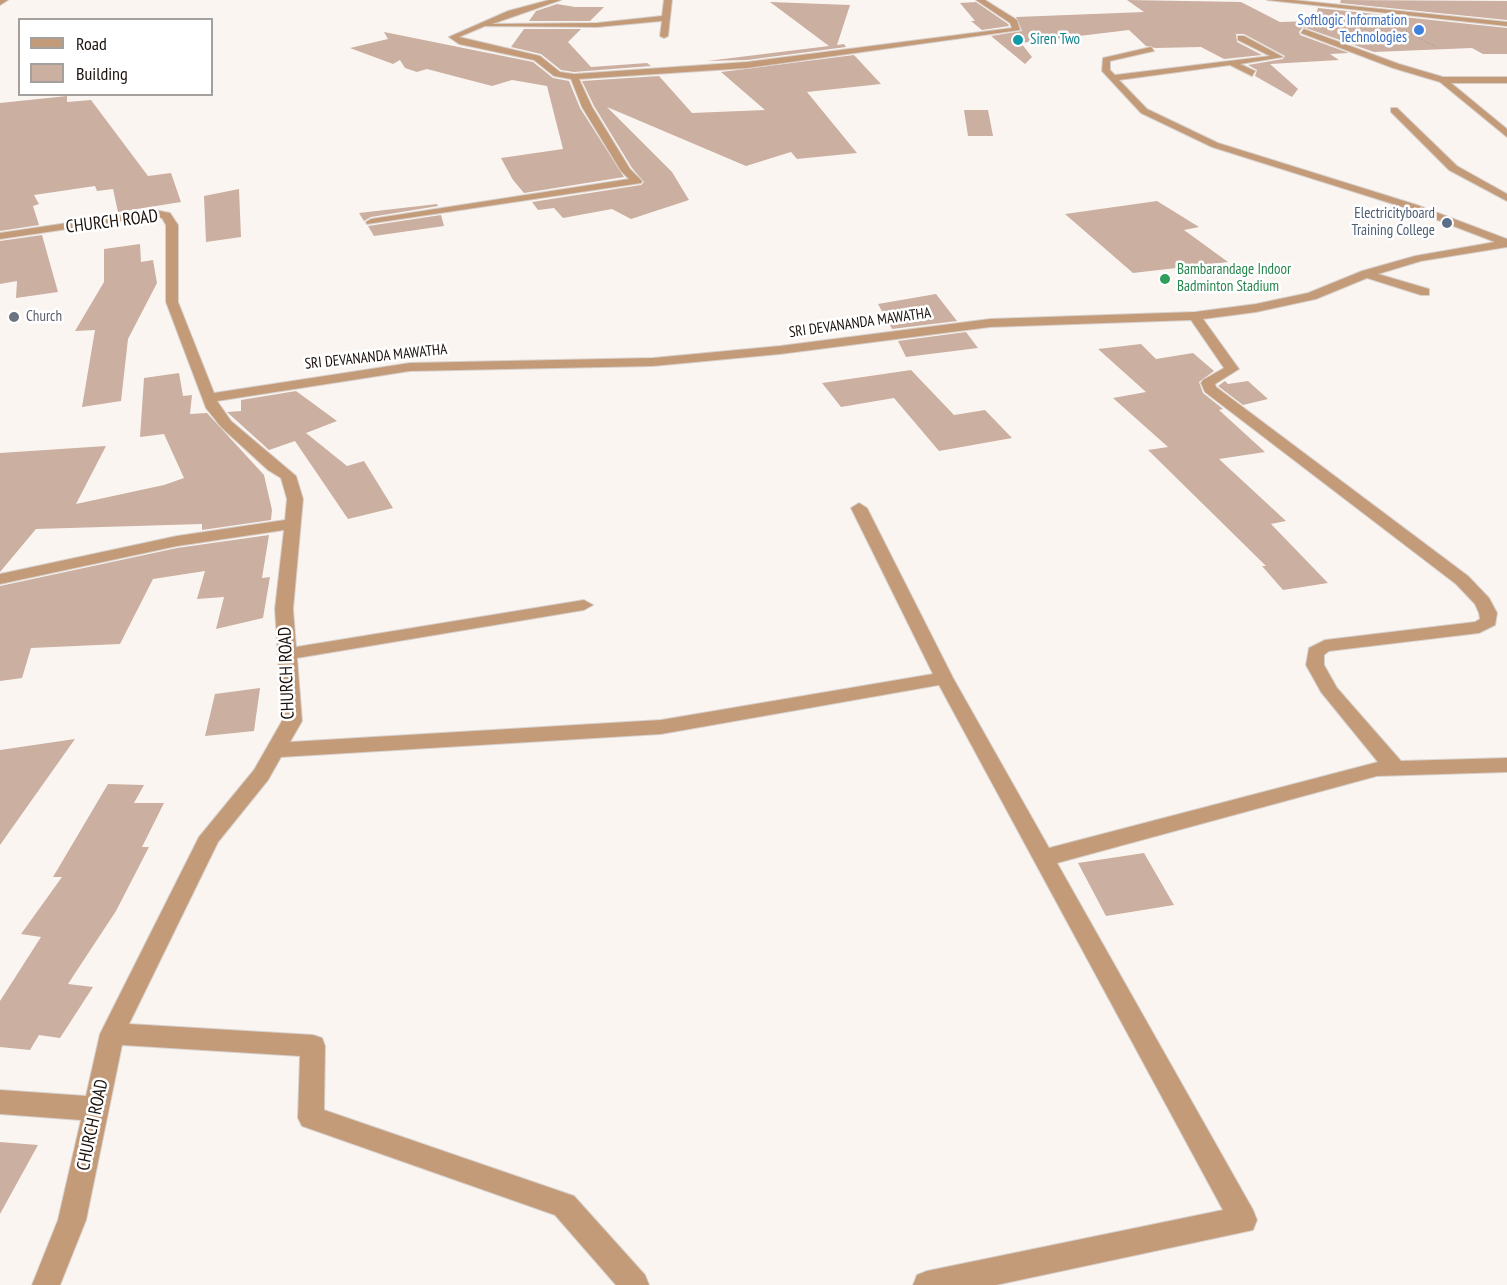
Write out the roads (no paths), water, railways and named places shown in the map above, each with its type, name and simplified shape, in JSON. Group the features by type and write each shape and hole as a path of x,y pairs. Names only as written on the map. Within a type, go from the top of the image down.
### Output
{"street":[{"path":"0,3 4,0"},
{"path":"557,0 479,26 453,37 454,40 537,58 557,74 574,77 747,65 1017,30 1014,22 980,0"},
{"path":"664,36 668,0"},
{"path":"1271,0 1507,24"},
{"path":"479,26 597,25 666,18"},
{"path":"1304,31 1396,66 1443,80 1507,80"},
{"path":"1113,78 1278,57 1241,38"},
{"path":"1151,50 1106,60 1106,71 1144,111 1215,145 1413,207 1507,243"},
{"path":"1232,62 1252,73"},
{"path":"371,222 637,181 626,171 587,107 574,77"},
{"path":"1443,80 1507,134"},
{"path":"1394,110 1453,168 1507,198"},
{"name":"CHURCH ROAD","path":"0,236 155,213 166,215 172,225 172,302 213,408 226,424 273,467 288,476 295,500 284,609 292,721 261,775 210,837 112,1034 98,1109 72,1220 46,1285"},
{"name":"SRI DEVANANDA MAWATHA","path":"210,398 307,381 410,367 653,362 780,351 990,323 1195,316 1256,308 1312,296 1366,274 1419,258 1507,243"},
{"path":"1366,274 1425,292"},
{"path":"1195,316 1232,369 1212,380 1208,385 1210,389 1461,580 1483,602 1488,613 1489,621 1479,627 1325,646 1316,652 1315,665 1330,692 1395,768"},
{"path":"859,508 944,678 1243,1220 927,1285"},
{"path":"0,579 177,542 293,524"},
{"path":"288,654 584,606"},
{"path":"277,750 661,727 944,678"},
{"path":"1044,858 1377,769 1507,765"},
{"path":"112,1034 313,1046 311,1118 564,1205 635,1285"},
{"path":"0,1102 98,1109"}],"place":[{"name":"Softlogic Information Technologies","path":"1419,30"},
{"name":"Siren Two","path":"1018,40"},
{"name":"Electricityboard Training College","path":"1447,223"},
{"name":"Bambarandage Indoor Badminton Stadium","path":"1165,279"},
{"name":"Church","path":"14,317"}]}
